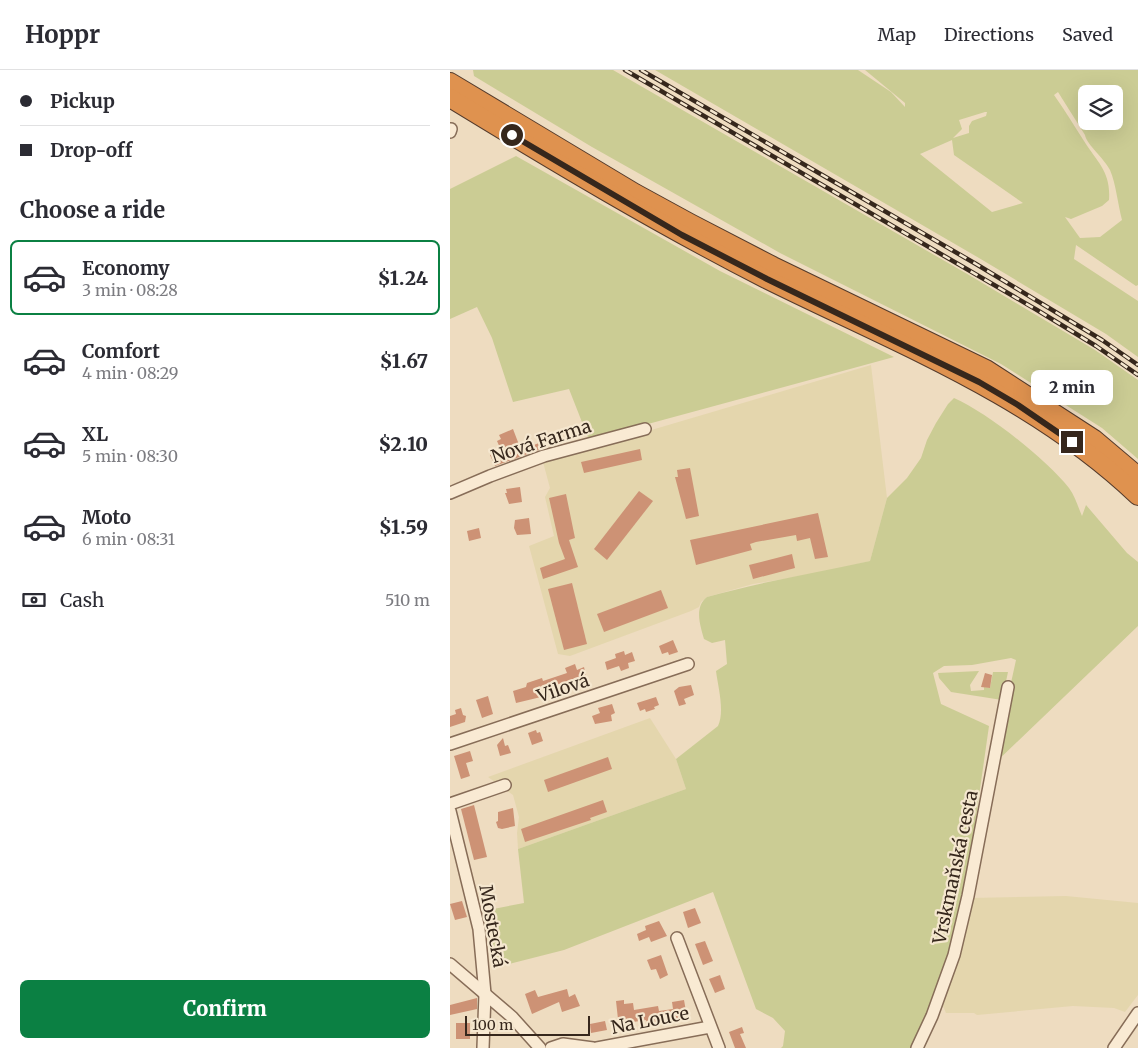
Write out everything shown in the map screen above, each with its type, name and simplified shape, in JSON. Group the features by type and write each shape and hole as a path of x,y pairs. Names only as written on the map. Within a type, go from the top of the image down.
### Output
{"highway":[{"path":"450,82 627,188 690,223 773,266 986,369 1094,439 1138,476"},
{"path":"450,98 682,235 767,279 979,382 1018,405 1086,452 1138,496"}],"street":[{"name":"Nová Farma","path":"450,493 544,456 645,429"},
{"name":"Vilová","path":"450,744 688,664"},
{"name":"Vrskmaňská cesta","path":"917,1048 932,1016 954,955 968,896 1008,687"},
{"path":"450,804 505,785"},
{"name":"Mostecká","path":"450,811 479,929 486,994 482,1048"},
{"name":"Na Louce","path":"677,938 718,1048"},
{"path":"450,964 512,1017 540,1048"},
{"path":"1114,1048 1138,1013"},
{"name":"Na Louce","path":"551,1048 563,1044 595,1048 710,1027"}],"shaded area":[{"path":"871,365 887,498 870,561 815,574 753,584 707,597 701,602 699,607 691,611 570,656 558,654 529,546 554,536 545,497 550,488 543,462"},
{"path":"650,718 676,759 686,789 518,849 519,817 513,795 488,777"},
{"path":"1066,896 1138,903 1138,995 1125,1012 1114,1008 1073,1006 977,1015 974,1013 946,1013 943,1006 970,898"}],"green space":[{"path":"473,70 613,70 969,275 1095,350 1138,380 1138,459 1102,428 1001,364 780,253 592,147 474,76"},
{"path":"655,70 858,70 891,92 905,107 905,103 865,70 1138,70 1138,285 1136,286 1076,245 1074,259 1138,301 1138,357 1106,334","holes":["1078,85 1123,85 1123,130 1082,130 1086,139 1110,170 1122,220 1100,237 1080,238 1065,217 1071,219 1102,206 1109,200 1109,190 1106,175 1102,168 1054,95 1058,92 1078,124","987,112 986,116 972,121 969,126 969,133 953,138 962,129 959,120","952,140 954,155 1023,203 992,212 920,154"]},
{"path":"516,156 720,271 894,357 589,440 569,389 513,402 492,338 477,307 450,319 450,189"},
{"path":"954,398 999,425 1046,464 1069,488 1082,516 1086,505 1127,553 1138,562 1138,626 993,765 1016,660 1011,658 972,665 944,666 933,673 941,704 989,726 971,852 948,963 930,1016 925,1016 910,1048 781,1048 785,1031 773,1018 756,1009 713,892 564,950 493,968 483,911 524,903 518,849 686,789 676,759 718,726 721,706 716,671 727,664 725,640 712,643 704,639 699,616 700,606 703,601 707,597 747,587 870,561 887,498 907,478 921,458 927,440 936,423"},
{"path":"979,671 970,685 971,691 984,690 984,687 990,688 993,672 1008,672 1002,700 951,692 939,678 938,673"}],"building":[{"path":"513,429 521,450 539,443 541,449 495,466 490,455 501,450 497,441 501,439 499,435"},
{"path":"640,449 642,460 584,473 581,462"},
{"path":"690,468 699,516 686,519 675,477 678,477 677,470"},
{"path":"520,487 522,502 509,504 505,493 507,493 506,489"},
{"path":"639,491 653,501 607,560 594,549"},
{"path":"566,494 575,538 569,540 578,567 543,579 540,568 565,559 559,543 549,498"},
{"path":"818,513 828,557 815,559 810,538 797,541 796,535 756,542 750,544 752,550 696,565 690,540"},
{"path":"529,518 531,534 517,535 514,528 515,520"},
{"path":"479,528 481,538 469,541 467,531"},
{"path":"792,554 795,568 753,579 749,565"},
{"path":"572,583 587,644 564,650 548,589"},
{"path":"661,590 668,608 604,632 597,614"},
{"path":"673,640 678,652 669,655 668,652 662,654 659,646"},
{"path":"624,651 625,655 632,652 635,661 628,663 629,668 621,671 619,666 607,670 605,662 616,658 615,654"},
{"path":"575,664 577,670 584,667 586,676 580,678 582,683 571,687 569,681 539,690 541,697 516,703 513,691 526,687 527,683 542,678 543,681 567,673 565,668"},
{"path":"985,673 992,675 990,688 981,687"},
{"path":"691,685 694,695 684,699 686,704 679,706 674,691 679,687"},
{"path":"488,696 493,714 482,718 476,700"},
{"path":"656,697 659,705 654,707 655,709 646,712 645,709 640,711 637,703"},
{"path":"612,704 615,713 611,715 612,721 595,724 592,716 600,713 598,708"},
{"path":"461,708 463,715 466,716 465,722 450,727 450,716 456,714 455,710"},
{"path":"536,730 537,733 540,732 543,741 532,745 528,733"},
{"path":"503,738 505,746 508,745 511,753 500,756 497,745"},
{"path":"470,751 473,761 466,763 470,776 461,779 454,756"},
{"path":"608,757 612,769 548,792 544,780"},
{"path":"603,800 607,812 590,818 591,820 525,842 521,829"},
{"path":"474,805 487,857 474,860 461,809"},
{"path":"513,808 515,826 498,828 496,822 498,821 498,812"},
{"path":"462,901 467,917 455,920 450,904"},
{"path":"695,908 701,923 688,928 683,912"},
{"path":"659,921 667,936 651,942 649,937 639,941 637,934 646,930 645,926"},
{"path":"705,941 713,961 703,965 695,944"},
{"path":"661,955 668,975 660,979 656,969 651,970 647,960"},
{"path":"720,975 725,989 715,993 709,979"},
{"path":"567,989 569,997 575,994 580,1006 562,1012 559,1002 532,1014 525,994 535,990 538,997"},
{"path":"477,998 477,1009 450,1015 450,1005"},
{"path":"624,1000 624,1004 633,1003 634,1010 658,1006 659,1011 673,1009 672,1002 684,1000 687,1017 647,1023 646,1020 627,1023 628,1027 619,1028 616,1001"},
{"path":"605,1021 607,1030 591,1033 590,1024"},
{"path":"456,1023 470,1023 470,1039 456,1039"},
{"path":"742,1027 744,1033 740,1034 746,1048 735,1048 729,1032"}],"railway":[{"path":"625,70 1037,310 1096,346 1138,375"},
{"path":"641,70 976,264 1102,340 1138,365"}],"route":[{"path":"512,135 682,235 767,279 979,382 1018,405 1072,442"}]}
